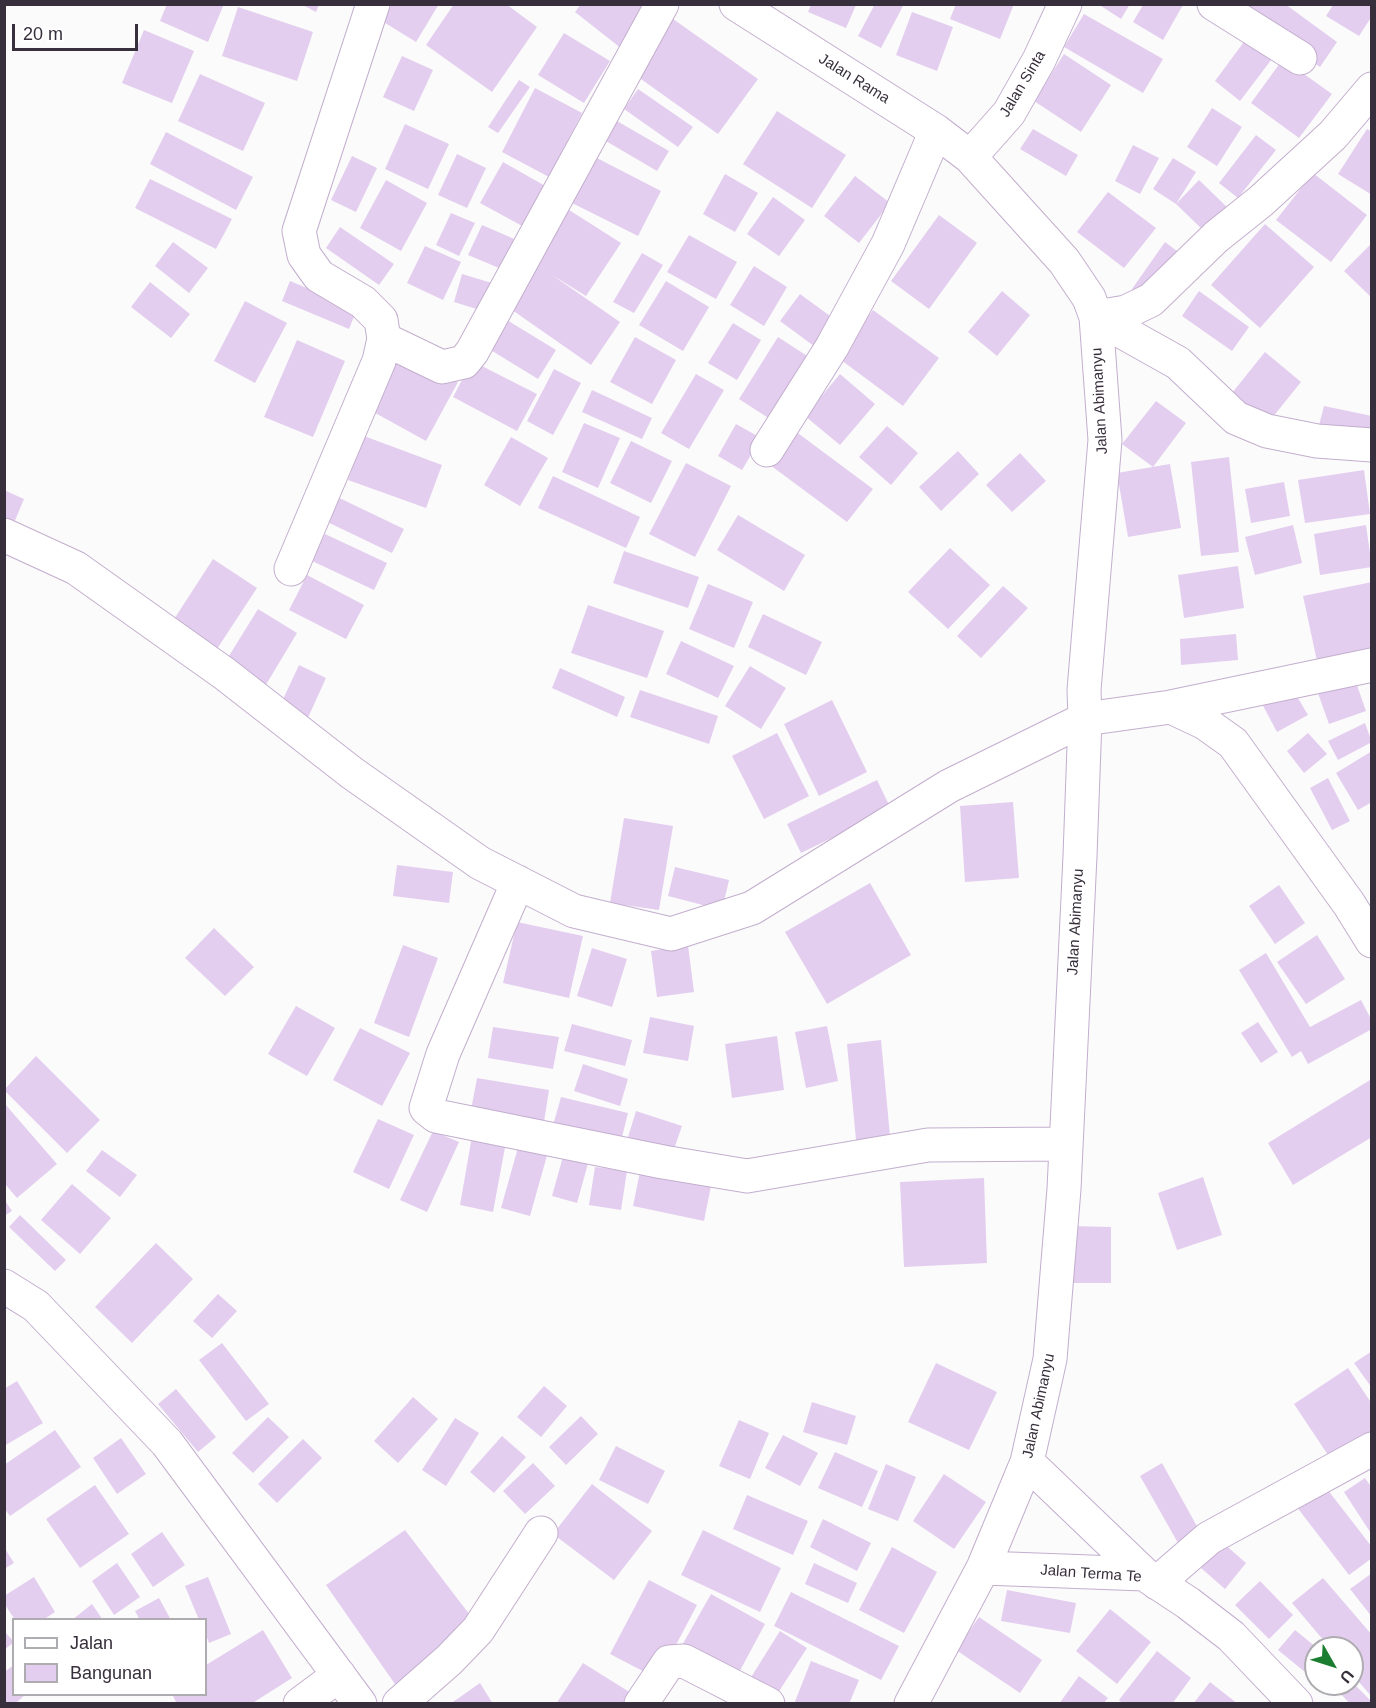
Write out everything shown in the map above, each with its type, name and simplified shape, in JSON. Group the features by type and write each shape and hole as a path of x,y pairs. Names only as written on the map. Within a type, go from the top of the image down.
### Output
{"street":[{"path":"291,569 380,361 384,339 381,320 363,302 319,276 304,255 299,231 373,4"},
{"path":"384,339 442,367 464,362 472,352 662,4"},
{"name":"Jalan Rama","path":"736,4 936,131 970,157"},
{"name":"Jalan Sinta","path":"970,157 1009,113 1039,60 1065,4"},
{"path":"1214,4 1300,58"},
{"path":"1096,317 1126,312 1151,300 1216,237 1261,201 1332,135 1371,89"},
{"path":"767,450 832,347 888,243 936,131"},
{"name":"Jalan Abimanyu","path":"911,1704 983,1568 1027,1462 1050,1359 1066,1144 1085,719 1084,690 1105,440 1096,317 1089,298 1064,261 970,157"},
{"path":"1096,317 1178,363 1236,418 1267,431 1317,441 1371,445"},
{"path":"4,535 76,568 225,674 352,773 480,863 574,911 671,934 752,908 949,786 1085,719 1172,707 1371,665"},
{"path":"1172,707 1205,723 1233,743 1349,904 1371,940"},
{"path":"518,882 443,1054 426,1108 436,1116 663,1162 747,1176 928,1145 1066,1144"},
{"path":"4,1286 36,1306 167,1443 360,1704"},
{"path":"1027,1462 1151,1579 1209,1538 1371,1449"},
{"path":"399,1704 449,1660 478,1630 541,1533"},
{"name":"Jalan Terma Te","path":"983,1568 1151,1579 1231,1636 1296,1704"},
{"path":"641,1704 669,1662 684,1661 768,1704"},
{"path":"300,1704 339,1675"}],"building":[{"path":"167,4 224,4 208,42 160,21"},
{"path":"301,4 319,4 316,12"},
{"path":"392,4 439,4 416,42 382,21"},
{"path":"454,4 506,4 537,27 492,92 426,45"},
{"path":"581,4 657,4 622,49 575,12"},
{"path":"875,4 904,4 881,48 858,36"},
{"path":"956,4 1014,4 1000,39 950,19"},
{"path":"1098,4 1130,4 1121,19"},
{"path":"1240,4 1285,4 1337,42 1320,67 1238,8"},
{"path":"811,5 856,5 846,28 808,12"},
{"path":"1143,5 1183,5 1163,40 1133,22"},
{"path":"1333,5 1372,5 1372,16 1359,36 1326,16"},
{"path":"238,7 313,32 297,81 222,56"},
{"path":"912,12 953,27 937,71 896,55"},
{"path":"666,14 758,79 718,134 627,69"},
{"path":"1084,14 1163,59 1143,93 1064,47"},
{"path":"144,30 194,51 172,103 122,83"},
{"path":"564,33 610,61 584,103 538,75"},
{"path":"1249,35 1275,55 1240,101 1215,81"},
{"path":"1064,54 1111,85 1081,132 1034,101"},
{"path":"402,56 433,70 414,111 383,97"},
{"path":"1283,59 1332,94 1299,138 1251,103"},
{"path":"200,74 265,103 243,151 178,121"},
{"path":"519,80 530,87 498,133 488,127"},
{"path":"535,88 582,113 549,177 502,152"},
{"path":"638,89 693,127 678,147 624,109"},
{"path":"1212,108 1242,127 1217,166 1187,147"},
{"path":"777,111 846,155 812,208 743,164"},
{"path":"610,117 669,151 657,171 599,137"},
{"path":"405,124 449,144 428,189 385,169"},
{"path":"1033,129 1078,155 1066,176 1020,149"},
{"path":"1367,129 1372,132 1372,195 1338,174"},
{"path":"166,132 253,177 236,210 150,164"},
{"path":"1256,135 1276,150 1238,198 1219,183"},
{"path":"1133,145 1159,158 1140,194 1115,181"},
{"path":"457,154 486,168 467,208 438,195"},
{"path":"591,155 661,191 638,236 568,201"},
{"path":"352,156 377,168 356,212 331,200"},
{"path":"1173,158 1196,172 1176,204 1153,189"},
{"path":"503,162 547,187 524,227 480,203"},
{"path":"1313,173 1367,215 1331,262 1276,220"},
{"path":"725,174 758,193 735,232 703,214"},
{"path":"855,176 890,203 859,243 824,216"},
{"path":"150,179 232,219 216,249 135,208"},
{"path":"386,180 427,203 401,251 360,228"},
{"path":"1199,180 1228,208 1205,232 1176,204"},
{"path":"1108,192 1156,228 1124,268 1077,232"},
{"path":"773,197 805,220 779,256 747,234"},
{"path":"566,208 621,243 586,296 552,275 620,322 591,365 502,303"},
{"path":"451,213 475,223 459,256 436,245"},
{"path":"939,215 977,243 929,309 891,281"},
{"path":"1265,224 1314,267 1260,328 1211,285"},
{"path":"482,225 519,241 506,271 468,255"},
{"path":"340,227 394,264 379,285 326,248"},
{"path":"689,235 737,262 716,299 667,272"},
{"path":"173,242 208,268 189,293 155,266"},
{"path":"1165,242 1177,251 1145,298 1132,289"},
{"path":"1372,243 1372,298 1344,271"},
{"path":"425,246 461,262 443,300 407,283"},
{"path":"642,253 663,265 634,313 613,302"},
{"path":"754,266 787,287 764,326 730,305"},
{"path":"462,274 492,283 483,311 454,302"},
{"path":"290,281 357,309 349,329 282,301"},
{"path":"666,281 709,307 683,351 639,325"},
{"path":"150,282 190,314 171,338 131,307"},
{"path":"1002,291 1030,315 997,356 968,332"},
{"path":"1199,291 1249,327 1232,351 1182,316"},
{"path":"800,294 841,324 822,352 780,321"},
{"path":"245,301 287,323 255,383 214,361"},
{"path":"873,310 939,358 903,406 837,357"},
{"path":"507,320 556,350 538,379 489,349"},
{"path":"733,323 761,340 737,380 708,363"},
{"path":"635,337 676,360 652,404 610,382"},
{"path":"778,337 815,361 776,423 739,399"},
{"path":"297,340 345,361 313,437 264,417"},
{"path":"400,350 458,382 426,441 368,409"},
{"path":"1265,352 1301,382 1268,423 1232,393"},
{"path":"472,361 537,394 517,431 453,397"},
{"path":"554,369 581,383 553,435 527,421"},
{"path":"696,374 724,390 689,449 661,433"},
{"path":"840,374 875,404 840,445 805,416"},
{"path":"592,390 652,418 642,439 582,412"},
{"path":"1156,401 1186,423 1153,467 1122,444"},
{"path":"1324,406 1372,416 1372,441 1318,429"},
{"path":"584,423 620,438 598,488 562,472"},
{"path":"736,424 761,438 742,470 718,456"},
{"path":"887,426 918,453 891,485 859,457"},
{"path":"791,428 873,489 847,522 766,462"},
{"path":"364,436 442,465 426,508 348,480"},
{"path":"511,437 548,458 520,506 484,485"},
{"path":"631,441 672,461 651,503 610,483"},
{"path":"958,451 979,474 941,511 919,487"},
{"path":"1020,453 1046,481 1012,512 986,485"},
{"path":"1229,457 1239,552 1201,556 1191,462"},
{"path":"686,463 731,486 695,557 649,534"},
{"path":"1170,464 1181,528 1128,537 1117,473"},
{"path":"1364,470 1370,514 1305,523 1298,480"},
{"path":"553,476 640,517 626,548 538,508"},
{"path":"1284,482 1290,516 1251,523 1245,489"},
{"path":"4,490 24,499 11,530 4,527"},
{"path":"331,494 404,529 392,553 319,518"},
{"path":"738,515 805,555 784,591 717,550"},
{"path":"1293,525 1302,563 1255,575 1245,537"},
{"path":"1366,525 1372,567 1320,575 1314,534"},
{"path":"325,534 387,563 374,590 312,561"},
{"path":"950,548 990,585 948,629 908,592"},
{"path":"624,551 699,577 688,608 613,583"},
{"path":"213,559 257,588 213,655 169,627"},
{"path":"1238,566 1244,608 1184,618 1178,575"},
{"path":"307,575 364,605 346,639 289,610"},
{"path":"1372,582 1372,649 1317,661 1303,596"},
{"path":"708,584 753,602 734,648 689,629"},
{"path":"1003,586 1028,608 981,658 957,636"},
{"path":"588,605 664,631 647,678 571,653"},
{"path":"258,609 297,633 264,688 224,664"},
{"path":"763,614 822,642 806,675 748,647"},
{"path":"1236,634 1238,660 1181,665 1180,639"},
{"path":"681,641 734,666 718,698 666,674"},
{"path":"299,665 326,678 306,722 278,710"},
{"path":"750,666 786,688 761,729 725,706"},
{"path":"560,668 625,697 617,717 552,688"},
{"path":"1352,671 1366,711 1329,724 1315,685"},
{"path":"1289,683 1308,715 1277,732 1260,700"},
{"path":"640,690 718,716 709,744 630,717"},
{"path":"832,700 867,772 819,796 784,724"},
{"path":"1365,723 1372,742 1338,760 1328,741"},
{"path":"777,733 809,796 764,819 732,756"},
{"path":"1308,733 1327,754 1304,773 1287,751"},
{"path":"1372,751 1372,802 1358,810 1336,773"},
{"path":"1328,778 1350,821 1332,830 1310,788"},
{"path":"877,780 891,809 801,853 787,824"},
{"path":"1013,802 1019,878 965,882 960,806"},
{"path":"624,818 673,826 659,910 610,903"},
{"path":"397,865 453,872 449,903 393,896"},
{"path":"675,867 729,880 722,910 668,896"},
{"path":"870,883 911,955 827,1004 785,932"},
{"path":"1279,885 1305,923 1275,944 1249,906"},
{"path":"517,922 583,936 569,998 503,983"},
{"path":"214,928 254,967 225,996 185,958"},
{"path":"1317,935 1345,979 1306,1004 1277,962"},
{"path":"403,945 438,958 409,1037 374,1023"},
{"path":"688,945 694,992 657,997 651,951"},
{"path":"592,948 627,959 612,1007 577,996"},
{"path":"1266,953 1310,1027 1361,1000 1372,1021 1372,1029 1308,1064 1301,1051 1292,1057 1239,970"},
{"path":"296,1006 335,1028 307,1076 268,1054"},
{"path":"650,1017 694,1026 688,1061 643,1053"},
{"path":"1258,1022 1278,1052 1261,1063 1241,1033"},
{"path":"572,1024 632,1040 625,1066 564,1051"},
{"path":"827,1026 838,1081 806,1088 795,1032"},
{"path":"493,1027 559,1037 553,1069 488,1058"},
{"path":"360,1028 410,1053 382,1106 333,1080"},
{"path":"777,1036 784,1090 732,1098 725,1044"},
{"path":"881,1040 890,1136 856,1140 847,1044"},
{"path":"36,1056 100,1120 67,1153 4,1090"},
{"path":"583,1064 628,1079 620,1106 574,1091"},
{"path":"477,1078 549,1090 544,1122 471,1110"},
{"path":"1370,1080 1372,1137 1293,1185 1268,1143"},
{"path":"561,1097 628,1113 620,1145 552,1129"},
{"path":"5,1104 57,1164 17,1198 5,1184"},
{"path":"636,1111 682,1126 673,1152 628,1137"},
{"path":"378,1119 414,1135 389,1189 353,1172"},
{"path":"433,1131 459,1142 427,1212 400,1200"},
{"path":"472,1136 506,1142 493,1212 460,1205"},
{"path":"519,1144 548,1152 530,1216 501,1208"},
{"path":"102,1150 137,1175 120,1197 86,1171"},
{"path":"564,1153 589,1160 577,1203 552,1196"},
{"path":"595,1167 627,1171 621,1210 589,1205"},
{"path":"641,1167 712,1181 704,1221 633,1206"},
{"path":"1203,1177 1222,1235 1177,1250 1158,1193"},
{"path":"984,1178 987,1263 904,1267 900,1182"},
{"path":"72,1184 111,1218 80,1254 41,1220"},
{"path":"4,1199 12,1211 4,1216"},
{"path":"20,1215 66,1260 55,1271 9,1227"},
{"path":"1071,1226 1111,1227 1111,1283 1071,1283"},
{"path":"156,1243 193,1279 132,1343 95,1307"},
{"path":"218,1294 237,1311 212,1338 193,1321"},
{"path":"222,1343 269,1404 246,1421 199,1360"},
{"path":"1372,1351 1372,1388 1354,1363"},
{"path":"936,1363 997,1392 969,1450 908,1422"},
{"path":"1348,1368 1372,1404 1372,1439 1334,1464 1294,1404"},
{"path":"17,1381 43,1423 4,1446 4,1389"},
{"path":"544,1386 567,1406 541,1437 517,1417"},
{"path":"176,1389 216,1437 198,1452 158,1404"},
{"path":"413,1397 438,1419 398,1463 374,1441"},
{"path":"812,1402 856,1416 847,1445 803,1432"},
{"path":"581,1416 598,1434 566,1465 549,1447"},
{"path":"268,1417 289,1437 253,1473 232,1453"},
{"path":"455,1418 479,1433 446,1486 422,1470"},
{"path":"739,1420 769,1433 750,1479 719,1466"},
{"path":"55,1430 81,1467 10,1516 4,1508 4,1465"},
{"path":"783,1435 818,1453 800,1486 765,1468"},
{"path":"502,1436 526,1457 494,1493 470,1472"},
{"path":"121,1438 146,1474 117,1494 93,1458"},
{"path":"303,1439 322,1458 277,1503 258,1484"},
{"path":"616,1446 665,1471 648,1504 599,1480"},
{"path":"835,1452 878,1471 862,1507 818,1488"},
{"path":"533,1463 555,1486 525,1514 503,1491"},
{"path":"1162,1463 1199,1530 1178,1543 1140,1476"},
{"path":"886,1464 916,1477 898,1521 868,1509"},
{"path":"944,1474 986,1502 954,1549 913,1521"},
{"path":"1365,1478 1372,1488 1372,1535 1344,1492"},
{"path":"1320,1480 1372,1547 1372,1558 1349,1575 1293,1502"},
{"path":"592,1484 652,1531 614,1580 553,1534"},
{"path":"95,1485 129,1534 80,1568 46,1519"},
{"path":"747,1495 808,1521 793,1555 733,1529"},
{"path":"823,1519 871,1543 857,1571 810,1547"},
{"path":"405,1530 476,1623 397,1687 326,1585"},
{"path":"703,1530 781,1568 760,1612 681,1575"},
{"path":"162,1532 185,1565 153,1587 131,1554"},
{"path":"1222,1542 1246,1563 1225,1589 1201,1568"},
{"path":"4,1547 14,1563 4,1569"},
{"path":"892,1547 937,1572 904,1633 859,1610"},
{"path":"117,1563 140,1597 114,1615 92,1581"},
{"path":"814,1563 857,1583 848,1603 805,1584"},
{"path":"1372,1573 1372,1617 1350,1589"},
{"path":"34,1577 55,1612 46,1618 14,1618 4,1603 4,1596"},
{"path":"208,1577 231,1634 209,1643 207,1618 198,1618 185,1586"},
{"path":"1323,1578 1372,1635 1372,1697 1364,1688 1364,1636 1320,1636 1292,1603"},
{"path":"649,1580 697,1605 658,1679 610,1654"},
{"path":"1260,1581 1293,1615 1269,1639 1235,1605"},
{"path":"1007,1590 1076,1603 1070,1633 1001,1621"},
{"path":"791,1592 899,1646 881,1680 774,1626"},
{"path":"711,1594 765,1624 736,1678 681,1647"},
{"path":"159,1598 170,1618 139,1618 135,1611"},
{"path":"92,1604 102,1618 74,1618"},
{"path":"1110,1609 1151,1642 1117,1684 1076,1651"},
{"path":"979,1617 1042,1660 1020,1693 956,1650"},
{"path":"263,1630 292,1678 251,1704 177,1704 173,1696 207,1696 207,1664"},
{"path":"1295,1630 1304,1637 1304,1671 1278,1650"},
{"path":"4,1631 12,1640 12,1644 4,1650"},
{"path":"780,1631 807,1648 774,1699 748,1682"},
{"path":"1157,1651 1191,1678 1172,1704 1123,1704 1119,1700"},
{"path":"811,1661 859,1680 849,1704 794,1704"},
{"path":"583,1663 631,1693 624,1704 556,1704"},
{"path":"12,1666 12,1696 24,1696 15,1704 6,1704 4,1672"},
{"path":"1079,1676 1108,1698 1103,1704 1059,1704"},
{"path":"1210,1682 1238,1704 1193,1704"},
{"path":"480,1683 493,1704 450,1704"},
{"path":"1364,1694 1372,1702 1372,1704 1350,1704 1343,1696 1364,1696"}]}
